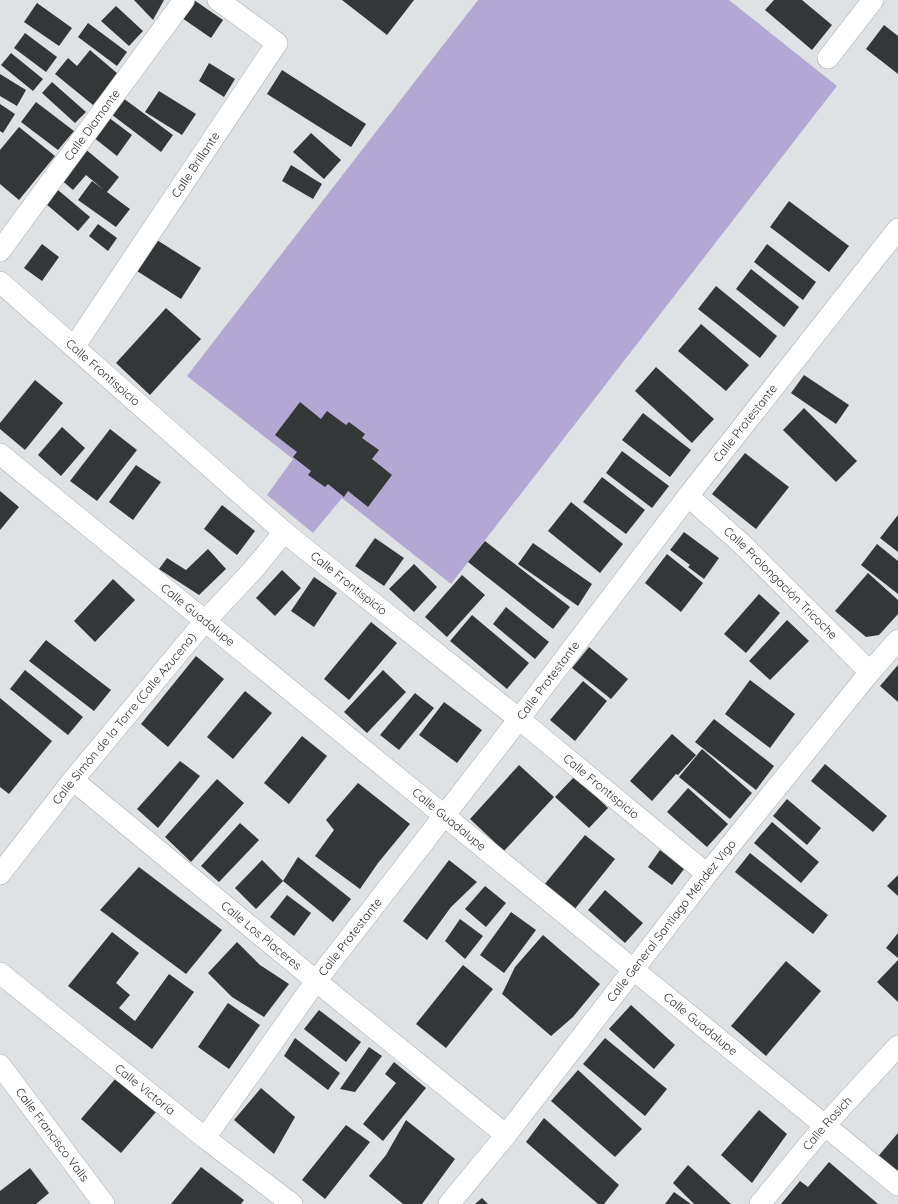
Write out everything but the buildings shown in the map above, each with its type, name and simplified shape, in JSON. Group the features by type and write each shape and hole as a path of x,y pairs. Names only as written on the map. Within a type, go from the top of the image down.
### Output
{"street":[{"name":"Calle Diamante","path":"0,251 184,0"},
{"name":"Calle Brillante","path":"74,347 277,43 218,0"},
{"path":"828,58 873,0"},
{"name":"Calle Protestante","path":"205,1138 316,981 519,719 688,496 898,229"},
{"name":"Calle Frontispicio","path":"0,282 284,532 519,719 706,874"},
{"name":"Calle Guadalupe","path":"0,454 898,1185"},
{"name":"Calle Prolongación Tricoche","path":"688,496 742,544 870,672"},
{"name":"Calle Simón de la Torre (Calle Azucena)","path":"0,874 73,780 205,621 253,570 284,532"},
{"name":"Calle General Santiago Méndez Vigo","path":"449,1204 506,1135 706,874 870,672 898,640"},
{"name":"Calle Los Placeres","path":"73,780 316,981 506,1135"},
{"name":"Calle Victoria","path":"0,973 205,1138 292,1204"},
{"name":"Calle Rosich","path":"760,1204 825,1125 898,1046"},
{"name":"Calle Francisco Valls","path":"0,1065 104,1204"}],"shaded area":[{"path":"478,0 729,0 837,86 451,584 342,498 313,533 267,495 293,459 187,376"}]}
